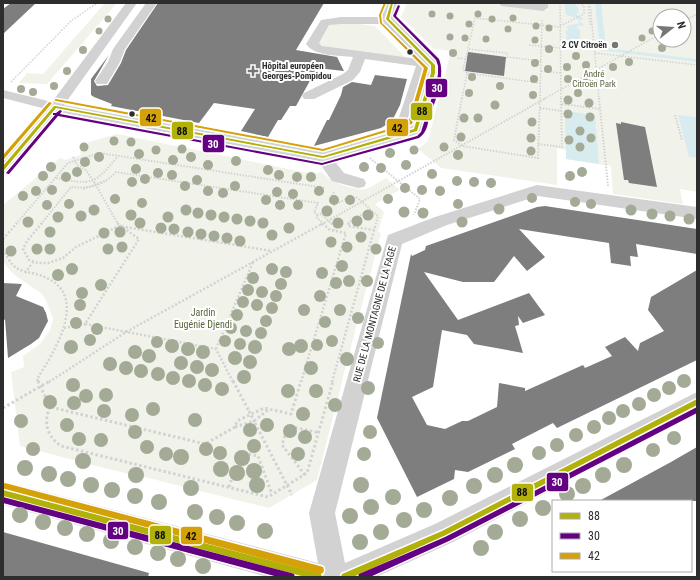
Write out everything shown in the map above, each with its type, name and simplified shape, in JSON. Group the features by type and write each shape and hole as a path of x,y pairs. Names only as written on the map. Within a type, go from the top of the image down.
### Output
{"street":[{"path":"3,169 55,107 132,3"},
{"path":"102,81 114,62 119,49 152,3"},
{"path":"3,94 55,107 323,157 416,130 418,127 433,73 433,65 424,60 388,20 387,16 392,3"},
{"path":"502,3 543,5"},
{"path":"388,20 372,22 336,19 325,22 312,44 319,49 360,55 424,60"},
{"path":"309,96 348,77 354,72 360,55"},
{"path":"323,157 338,177 354,190"},
{"name":"RUE DE LA MONTAGNE DE LA FAGE","path":"334,577 322,513 394,240 441,221 537,190 697,213"},
{"path":"345,577 444,533 697,402"},
{"path":"3,493 318,577"}],"path":[{"path":"13,80 71,21 97,3"},
{"path":"538,144 562,148 560,3"},
{"path":"540,83 467,73 463,70 475,18 560,26 584,14 584,6 579,3"},
{"path":"589,3 610,200"},
{"path":"467,73 454,140 462,146 538,158 543,5"},
{"path":"3,408 40,387 126,332 362,202 652,38"},
{"path":"529,45 560,48"},
{"path":"468,48 507,53 507,56 541,61"},
{"path":"595,53 697,65"},
{"path":"458,58 466,59"},
{"path":"540,72 561,74"},
{"path":"562,104 600,109"},
{"path":"540,108 562,111"},
{"path":"675,115 682,140"},
{"path":"3,239 68,163 100,153 327,188"},
{"path":"55,178 88,183 94,182 99,179 118,156"},
{"path":"368,156 420,199 412,220"},
{"path":"73,157 77,165 86,170 119,226 139,239 85,324"},
{"path":"235,427 238,421 264,408 290,414 346,233 334,230 325,225 316,217 317,214 314,212 318,203 116,172 108,180 86,190 71,187 27,241 23,249 25,256 33,262 48,263 63,258 76,247 119,226 272,251"},
{"path":"3,249 14,268 25,273 48,279 60,288 66,300 64,328 55,351 36,379 50,406 47,414 47,430 52,440 61,446 268,497 307,473 320,433 378,216 362,202 354,190 334,205 330,201 335,190"},
{"path":"370,210 349,222 348,226 374,230"},
{"path":"216,349 253,261"},
{"path":"25,273 33,262"},
{"path":"64,328 85,324 216,349"},
{"path":"216,349 292,495"},
{"path":"50,406 206,444 235,427 241,427 266,414 269,409"},
{"path":"305,475 282,445 288,426 320,433"},
{"path":"229,487 241,452 258,456 272,494"}],"green space":[{"path":"105,3 117,3 47,84 19,83 27,73 43,74"},
{"name":"André Citroën Park","path":"407,3 486,3 548,10 548,3 697,3 697,192 680,189 683,204 613,194 611,166 566,159 566,150 557,148 557,185 441,168 418,149 428,141 451,51 434,49 401,17"},
{"path":"336,21 375,26 407,59 321,48 323,45 317,44 328,23"},
{"name":"Jardin Eugénie Djendi","path":"117,134 313,174 322,172 336,182 349,187 361,189 371,187 386,178 400,190 375,204 384,212 378,232 381,233 378,246 381,247 380,252 376,251 369,280 372,280 371,286 367,286 359,316 363,317 362,324 357,323 349,355 352,356 350,365 346,364 338,399 342,400 339,410 335,409 317,480 269,508 196,490 195,495 187,493 188,488 141,476 138,481 131,479 133,475 88,464 86,468 79,466 81,462 20,446 11,372 24,367 23,356 41,343 50,330 53,319 47,302 42,294 13,274 3,262 3,205 60,158 65,160 81,155 80,152 89,142"}],"shaded area":[{"path":"564,3 575,3 579,10 577,15 584,19 579,20 584,25 576,27 580,30 580,42 571,43 566,39 567,35 565,32 568,30 566,26 580,23 577,19 578,18 566,15"},
{"path":"595,3 601,3 606,48 697,59 697,62 600,50"},
{"path":"565,111 595,115 599,164 566,159"},
{"path":"678,115 697,117 697,158 689,157"}],"building":[{"path":"11,3 36,3 3,34 3,9"},
{"name":"Hôpital européen Georges-Pompidou","path":"158,3 324,3 296,50 337,57 344,71 317,68 296,106 290,106 281,120 278,120 268,137 241,131 255,109 214,103 199,123 111,106 112,104 91,95 91,79 109,55 94,81 97,86 108,85 121,63 126,50"},
{"path":"468,52 506,57 504,76 465,71"},
{"path":"375,75 407,79 400,105 392,121 381,128 314,146 327,120 329,120 341,95 343,87 352,82 371,85"},
{"path":"621,122 645,127 657,187 629,183 628,180 624,180 616,123 621,124"},
{"path":"545,206 697,229 697,254 636,244 638,257 630,256 631,266 611,263 609,243 519,229 545,257 527,271 514,256 494,282 463,282 424,272 458,320 529,293 545,315 523,323 518,316 519,325 515,326 523,353 474,344 467,335 442,330 433,387 412,397 427,425 445,429 462,421 468,421 497,407 499,383 525,388 525,391 583,365 585,368 612,356 605,347 625,337 638,351 640,343 664,331 648,310 651,297 697,270 697,360 557,428 553,423 512,444 515,449 468,472 455,470 454,479 417,497 377,418 411,254 412,256 425,250 426,246 537,207"},
{"path":"3,283 22,284 16,296 43,307 48,321 39,338 8,358 5,319 3,322"},
{"path":"697,447 697,501 601,500"},
{"path":"3,532 149,573 148,577 3,577"}],"transit line":[{"name":"42","path":"56,100 323,150 410,124 426,68 381,23 380,15 385,3"},
{"name":"88","path":"55,107 323,157 416,130 433,73 433,65 387,19 392,3"},
{"name":"30","path":"54,114 322,164 418,137 423,132 435,95 440,74 440,66 438,60 394,16 399,6"},
{"name":"42","path":"3,158 50,103"},
{"name":"88","path":"3,169 55,107"},
{"name":"30","path":"8,173 60,111"},
{"name":"88","path":"345,577 444,533 697,402"},
{"name":"30","path":"362,577 447,539 697,410"},
{"name":"42","path":"5,486 320,570"},
{"name":"88","path":"3,493 318,577"},
{"name":"30","path":"3,500 291,577"}],"place":[{"name":"2 CV Citroën","path":"615,45"},
{"name":"Hôpital européen Georges-Pompidou","path":"253,71"}]}
